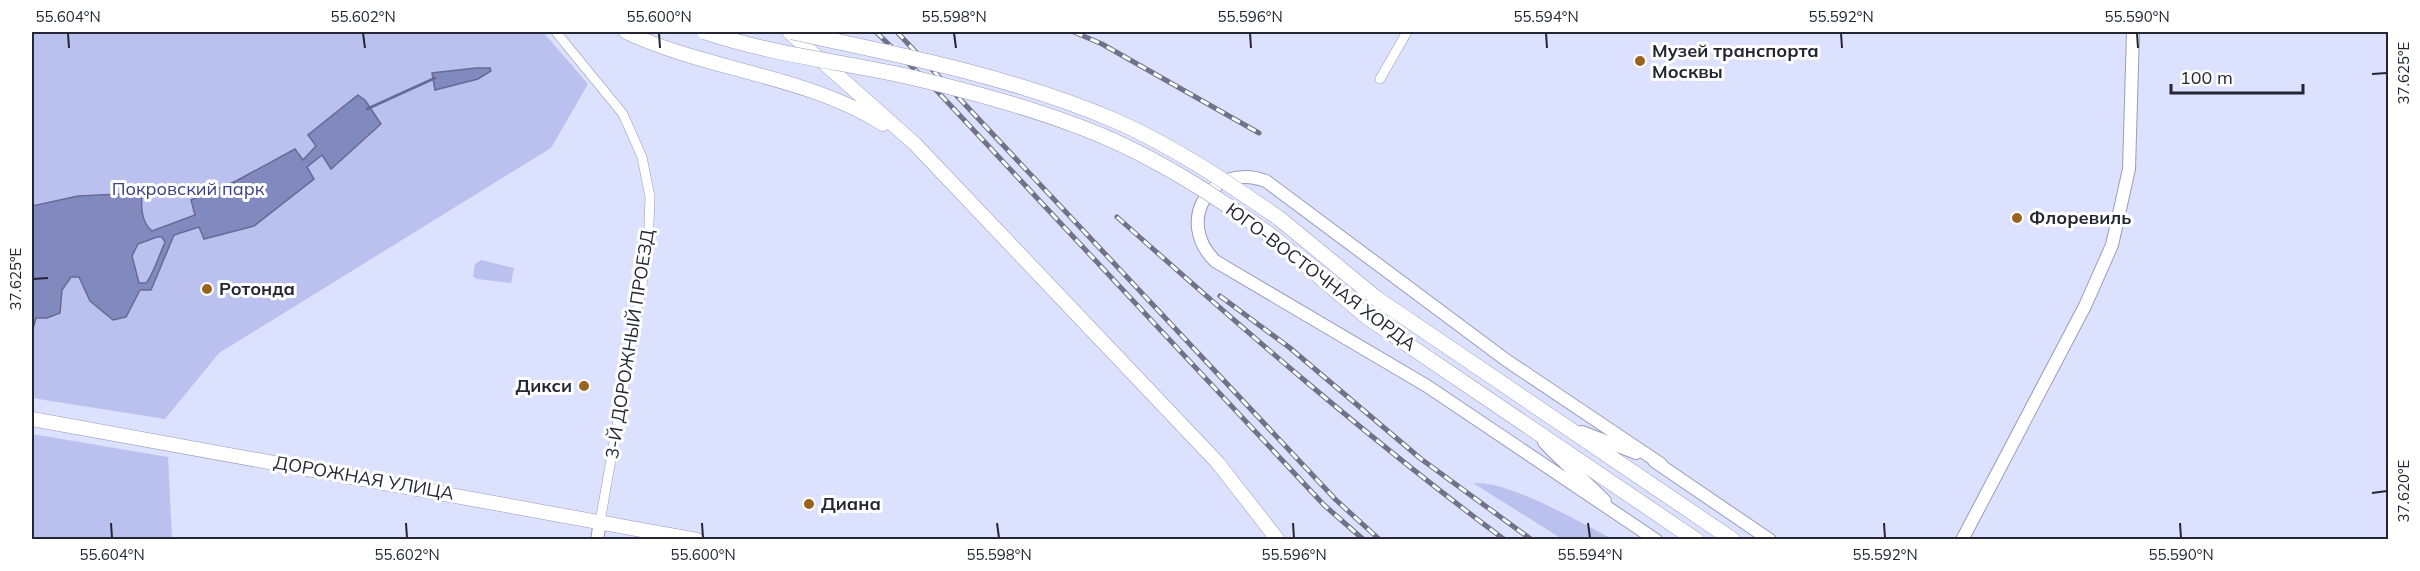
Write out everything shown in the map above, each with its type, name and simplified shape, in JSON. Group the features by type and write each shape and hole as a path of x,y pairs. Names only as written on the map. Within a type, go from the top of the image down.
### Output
{"main road":[{"path":"626,32 838,103 870,116 915,144"},
{"name":"ЮГО-ВОСТОЧНАЯ ХОРДА","path":"705,32 999,100 1073,124 1160,165 1232,207 1274,238 1367,317 1696,540"},
{"path":"790,32 915,144 1218,462 1278,540"},
{"name":"ЮГО-ВОСТОЧНАЯ ХОРДА","path":"790,32 914,57 1079,106 1118,122 1192,160 1280,219 1376,298 1548,412 1733,540"},
{"name":"ДОРОЖНАЯ УЛИЦА","path":"32,419 697,540"}],"street":[{"name":"3-Й ДОРОЖНЫЙ ПРОЕЗД","path":"556,32 623,114 642,157 650,197 648,250 597,540"},
{"path":"1380,79 1407,32"},
{"path":"1965,536 2085,306 2112,245 2129,169 2133,32"},
{"path":"1656,540 1427,386 1215,261 1202,246 1199,237 1198,220 1202,202 1216,186 1233,176 1255,177 1266,181 1506,360 1770,540"},
{"path":"1548,412 1591,436 1661,464"},
{"path":"1536,432 1559,459 1581,475 1620,517"}],"green space":[{"name":"Покровский парк","path":"32,32 543,32 588,84 551,148 219,353 165,419 32,398"},
{"path":"481,260 514,268 511,283 477,279 473,276 475,264"},
{"path":"32,434 168,457 172,539 32,539"},
{"path":"1473,483 1488,484 1525,495 1613,539 1562,539"}],"shaded area":[{"path":"490,68 491,71 478,79 435,90 432,73"},
{"path":"358,95 365,100 381,124 331,169 322,155 307,167 314,179 254,226 204,239 199,227 174,235 151,290 140,290 126,317 113,320 90,301 79,277 71,277 62,290 60,313 47,318 36,318 32,332 32,206 78,196 142,193 144,219 152,231 195,215 191,200 236,181 295,149 303,160 316,146 308,135","holes":["162,237 165,242 151,275 146,283 139,283 132,256 138,244"]}],"waterway":[{"path":"367,109 435,78"}],"railway":[{"path":"876,32 937,91 1324,505 1364,540"},
{"path":"897,32 1336,500 1380,540"},
{"path":"1074,32 1102,44 1259,133"},
{"path":"1117,217 1356,423 1505,540"},
{"path":"1220,296 1290,348 1421,459 1532,540"}],"place":[{"name":"Музей транспорта Москвы","path":"1640,61"},
{"name":"Флоревиль","path":"2017,218"},
{"name":"Ротонда","path":"207,289"},
{"name":"Дикси","path":"584,386"},
{"name":"Диана","path":"809,504"}]}
